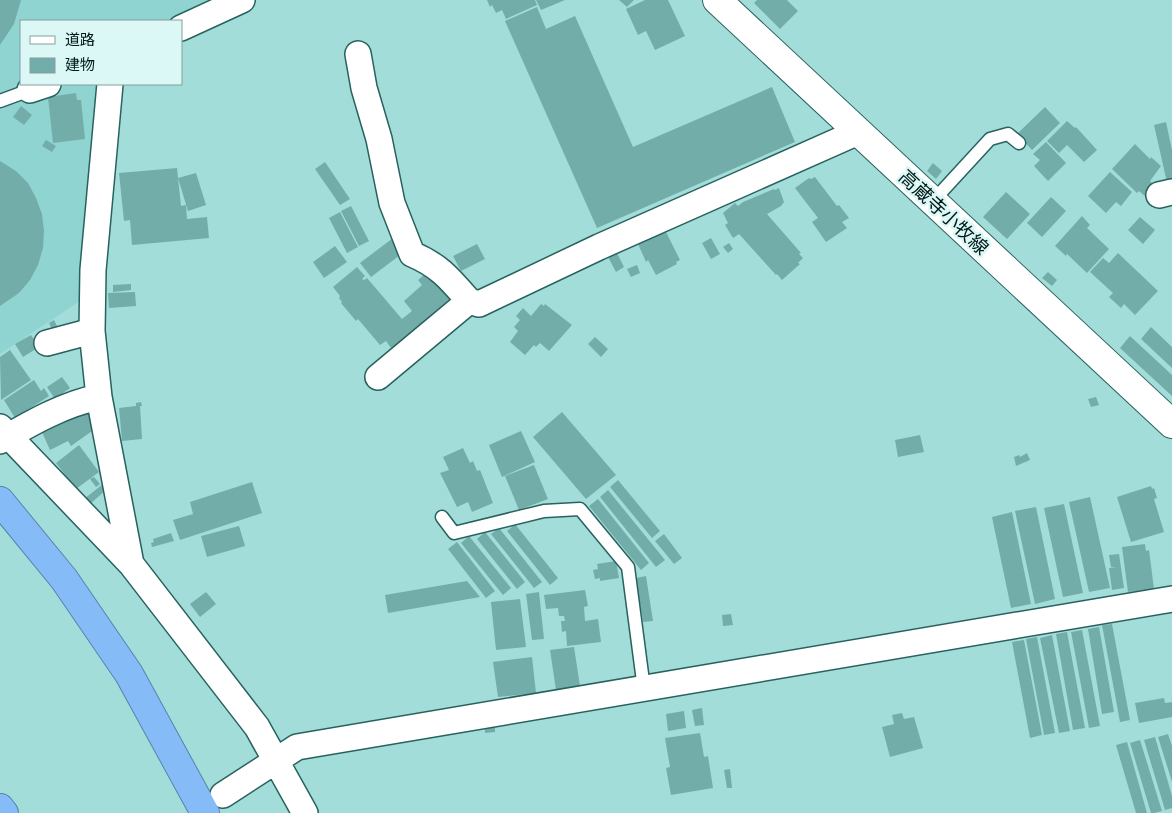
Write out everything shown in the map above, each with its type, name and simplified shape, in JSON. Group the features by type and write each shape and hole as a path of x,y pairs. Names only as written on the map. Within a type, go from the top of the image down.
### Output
{"highway":[{"path":"0,501 64,579 214,804"},
{"path":"0,808 4,813"}],"main road":[{"name":"高蔵寺小牧線","path":"716,0 1172,424"}],"street":[{"path":"182,28 242,0"},
{"path":"358,54 364,88 379,138 392,203 412,254 427,260 446,274 469,301 479,304 599,247 858,132"},
{"path":"110,85 93,270 92,331 98,397 131,564"},
{"path":"378,377 469,301"},
{"path":"47,342 92,331"},
{"path":"98,397 84,400 31,424 3,434 131,564 257,727 304,813"},
{"path":"214,804 297,747 1172,599"}],"lane":[{"path":"0,101 39,87"},
{"path":"933,202 990,139 1008,134 1019,143"},
{"path":"442,517 454,533 544,511 580,509 628,567 644,688"}],"shaded area":[{"path":"0,0 220,0 176,20 20,20 20,85 101,85 83,299 0,354"}],"building":[{"path":"0,0 21,0 14,24 0,45"},
{"path":"487,0 535,0 537,5 506,19 502,10 496,13 492,5 490,7"},
{"path":"536,0 565,0 541,10"},
{"path":"619,0 634,0 627,7"},
{"path":"645,0 668,0 685,36 655,50 646,31 638,35 626,9"},
{"path":"757,0 787,0 798,11 780,29 754,3"},
{"path":"537,7 546,29 575,16 633,147 772,87 795,142 597,228 505,21"},
{"path":"76,93 77,100 81,100 85,139 53,143 48,97"},
{"path":"21,106 32,115 24,125 13,117"},
{"path":"1045,107 1060,123 1032,150 1017,134"},
{"path":"1067,121 1076,127 1097,150 1084,162 1067,145 1059,153 1047,141"},
{"path":"1166,122 1172,150 1172,186 1168,187 1154,125"},
{"path":"46,140 56,146 52,152 42,146"},
{"path":"1046,142 1066,163 1048,181 1034,166 1040,160 1033,154"},
{"path":"1135,144 1150,159 1151,157 1161,166 1150,181 1157,188 1147,198 1139,191 1137,193 1112,169"},
{"path":"0,161 16,171 28,183 42,214 44,231 43,248 38,265 30,280 19,293 0,306"},
{"path":"325,162 350,199 340,205 315,169"},
{"path":"933,163 942,171 936,179 927,171"},
{"path":"177,168 181,206 186,205 187,219 207,217 209,238 132,245 130,220 124,221 119,173"},
{"path":"1110,172 1132,192 1121,206 1116,202 1106,213 1088,196"},
{"path":"196,173 206,205 188,211 178,178"},
{"path":"815,177 837,206 839,205 849,218 842,222 847,228 826,242 812,222 818,218 795,188 809,178"},
{"path":"779,188 784,202 781,206 767,214 801,253 799,254 803,258 798,263 800,264 782,280 739,234 733,238 725,225 728,223 723,213 735,203 738,206 743,202"},
{"path":"1006,192 1030,214 1007,239 983,217"},
{"path":"1051,197 1066,211 1042,237 1027,223"},
{"path":"351,206 369,241 359,246 341,211"},
{"path":"340,212 358,247 347,253 329,218"},
{"path":"1082,216 1090,225 1087,228 1109,249 1087,273 1067,254 1066,256 1055,246"},
{"path":"1140,217 1155,230 1143,244 1128,230"},
{"path":"666,232 680,260 676,262 677,264 656,275 648,260 646,262 638,244"},
{"path":"393,238 404,252 371,277 360,263"},
{"path":"711,238 720,254 711,259 702,243"},
{"path":"729,243 733,249 728,253 723,247"},
{"path":"477,244 485,259 461,271 453,256"},
{"path":"335,246 347,262 324,278 313,262"},
{"path":"617,253 624,267 616,272 608,257"},
{"path":"1118,253 1158,291 1135,315 1124,304 1121,308 1109,297 1113,293 1090,272 1103,258 1109,263"},
{"path":"637,265 640,273 631,277 627,269"},
{"path":"357,267 365,276 362,279 367,278 402,319 412,311 404,301 422,285 418,280 431,269 454,295 422,323 425,327 397,351 394,346 391,348 386,341 380,345 358,319 356,321 341,303 340,296 333,287"},
{"path":"1048,272 1057,280 1052,286 1042,278"},
{"path":"131,284 131,290 113,292 113,285"},
{"path":"135,292 136,306 109,308 108,293"},
{"path":"541,304 544,306 545,304 572,325 549,351 540,343 536,347 534,345 525,355 510,342 518,331 514,327 520,320 516,316 523,308 531,316"},
{"path":"54,320 57,326 52,329 49,323"},
{"path":"1151,327 1172,347 1172,368 1141,339"},
{"path":"31,335 39,347 23,357 15,344"},
{"path":"1130,336 1172,375 1172,396 1120,348"},
{"path":"595,337 608,349 601,357 588,344"},
{"path":"10,350 31,380 1,400 0,357"},
{"path":"62,377 70,388 55,399 47,387"},
{"path":"34,380 41,391 44,388 49,396 15,418 4,400"},
{"path":"1096,397 1099,405 1091,407 1088,399"},
{"path":"141,402 142,439 122,441 119,408 136,406 136,403"},
{"path":"93,409 97,426 91,427 92,431 71,446 68,441 50,450 41,430"},
{"path":"562,412 616,475 586,499 533,437"},
{"path":"521,431 535,462 502,477 489,445"},
{"path":"920,435 924,452 898,457 895,440"},
{"path":"79,445 99,472 76,489 56,463"},
{"path":"463,448 470,463 473,461 477,471 480,470 493,503 472,512 468,502 457,507 440,473 449,470 443,457"},
{"path":"1027,453 1030,460 1016,466 1014,457 1019,455 1020,457"},
{"path":"534,465 548,499 519,510 505,476"},
{"path":"94,477 100,484 96,487 90,479"},
{"path":"618,480 660,531 652,538 610,487"},
{"path":"252,482 262,513 180,540 173,520 193,514 190,502"},
{"path":"103,484 107,489 89,505 84,499"},
{"path":"1151,486 1152,489 1154,488 1157,498 1154,499 1164,532 1131,542 1117,497"},
{"path":"608,490 665,560 656,567 600,497"},
{"path":"1090,497 1110,588 1089,592 1069,502"},
{"path":"598,499 649,563 641,570 589,506"},
{"path":"1064,504 1083,593 1063,597 1044,508"},
{"path":"1036,507 1055,599 1035,604 1015,511"},
{"path":"1012,512 1031,604 1011,608 992,517"},
{"path":"515,524 558,578 550,585 507,531"},
{"path":"239,526 245,546 207,557 201,536"},
{"path":"499,528 542,582 534,588 491,534"},
{"path":"485,532 525,582 517,589 477,539"},
{"path":"171,533 174,541 152,547 153,539"},
{"path":"664,534 682,558 674,564 655,541"},
{"path":"469,536 511,588 503,595 461,543"},
{"path":"457,542 495,591 486,598 448,549"},
{"path":"1145,544 1146,551 1149,550 1154,589 1128,592 1122,547"},
{"path":"1119,554 1124,588 1112,590 1109,568 1117,567 1111,567 1109,555"},
{"path":"616,561 619,578 600,581 600,578 595,579 593,570 598,569 597,564"},
{"path":"646,576 653,621 643,622 636,578"},
{"path":"467,581 480,597 388,613 385,595"},
{"path":"585,590 588,606 584,607 585,621 598,619 601,642 567,646 566,631 562,632 561,621 565,621 564,616 559,616 558,608 546,609 544,595"},
{"path":"206,592 216,604 200,617 190,604"},
{"path":"539,592 544,639 532,640 526,594"},
{"path":"520,599 526,647 496,650 491,602"},
{"path":"731,614 733,625 723,626 722,615"},
{"path":"1112,624 1130,720 1120,722 1102,625"},
{"path":"1099,627 1114,712 1102,714 1088,629"},
{"path":"1082,630 1100,726 1089,728 1071,632"},
{"path":"1067,632 1085,728 1073,730 1056,634"},
{"path":"1052,635 1070,731 1059,733 1040,638"},
{"path":"1037,637 1055,733 1044,735 1026,639"},
{"path":"1024,640 1042,735 1030,738 1012,642"},
{"path":"574,647 580,686 556,690 550,650"},
{"path":"532,657 536,693 498,697 493,662"},
{"path":"1164,698 1165,703 1172,702 1172,717 1139,723 1135,703"},
{"path":"702,708 704,725 695,726 692,710"},
{"path":"684,711 686,728 668,731 666,714"},
{"path":"902,713 904,719 914,717 923,748 890,757 882,727 894,724 892,715"},
{"path":"485,726 495,726 495,732 485,733"},
{"path":"700,733 704,757 708,756 713,788 671,795 666,768 670,767 665,738"},
{"path":"1168,734 1172,746 1172,782 1158,737"},
{"path":"1155,737 1172,796 1172,808 1165,810 1144,740"},
{"path":"1140,740 1162,811 1154,813 1151,813 1130,743"},
{"path":"1127,742 1147,813 1136,813 1116,745"},
{"path":"730,769 732,788 727,788 724,770"}]}
